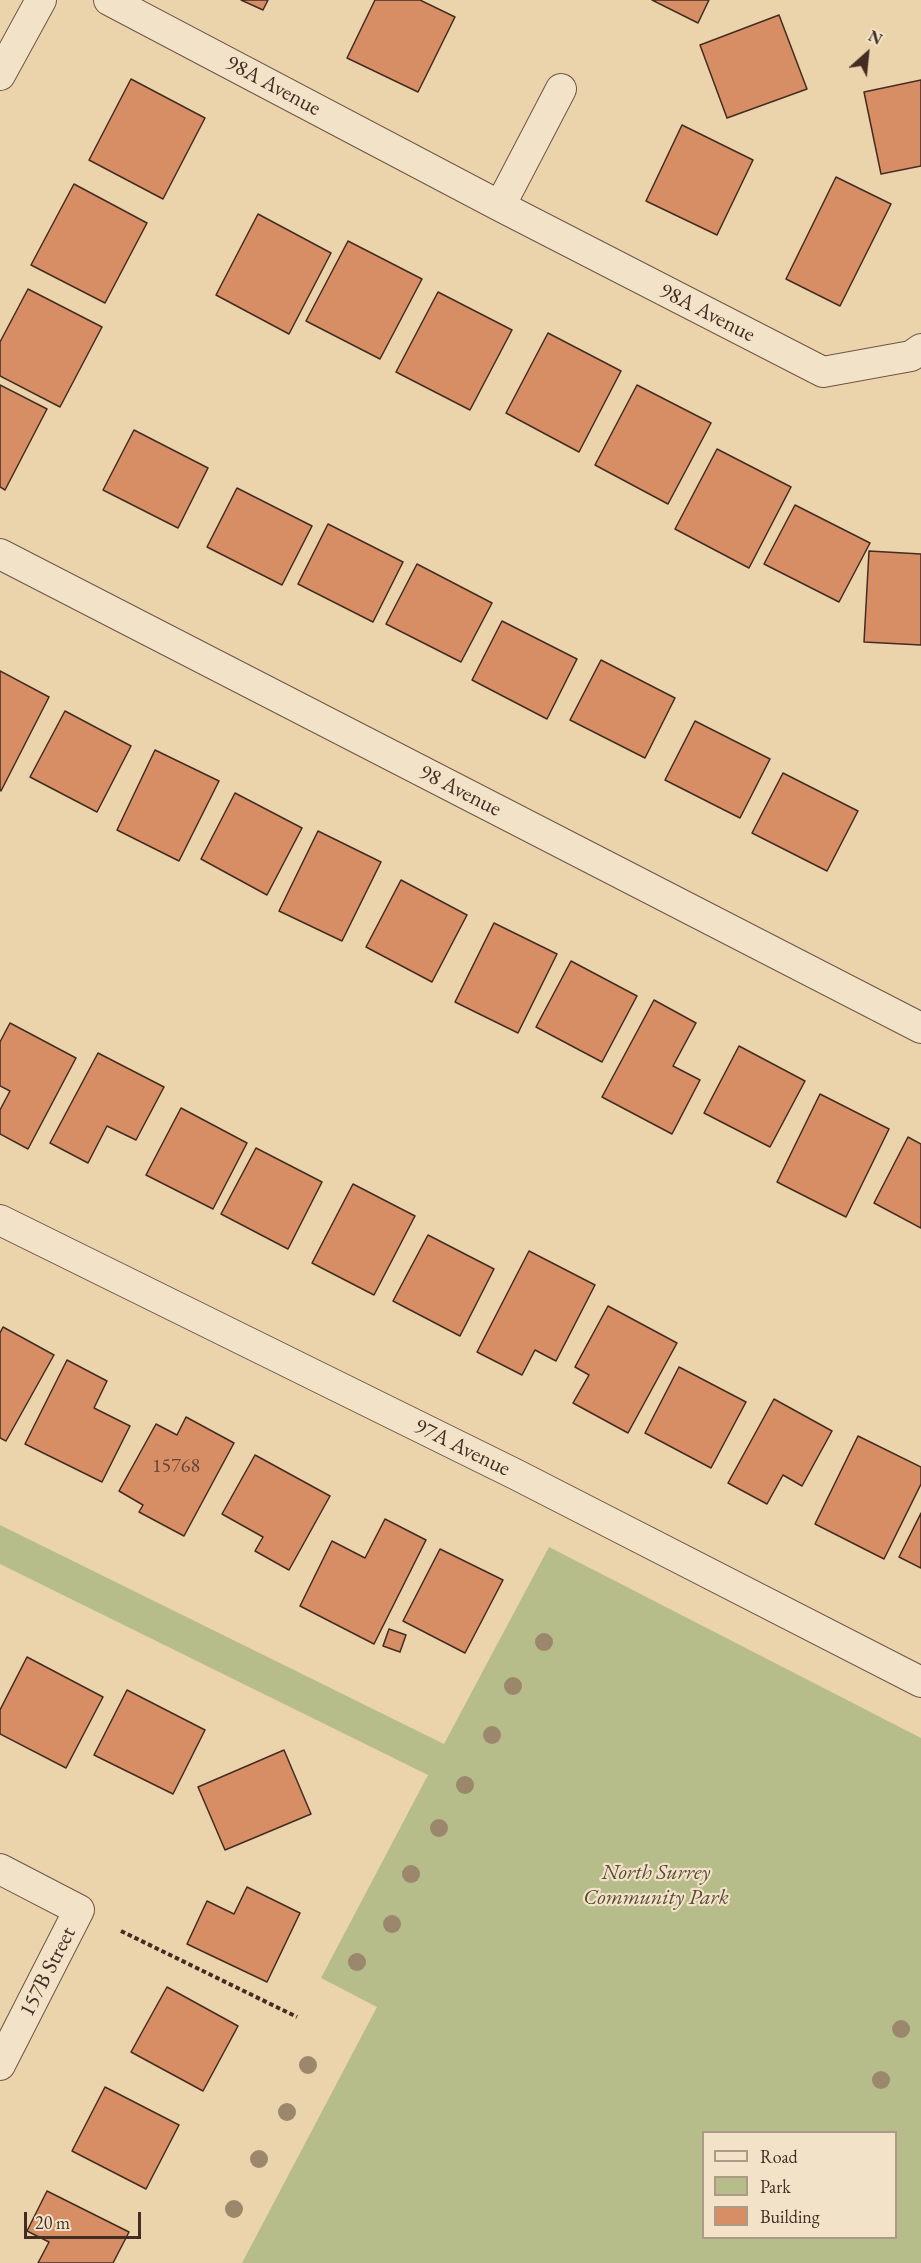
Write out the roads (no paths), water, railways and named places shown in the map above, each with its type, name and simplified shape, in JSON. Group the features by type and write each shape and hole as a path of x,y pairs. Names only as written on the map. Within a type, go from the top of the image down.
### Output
{"street":[{"path":"0,75 41,0"},
{"name":"98A Avenue","path":"109,0 500,206 823,372 911,356 921,349"},
{"path":"500,206 561,89"},
{"name":"98 Avenue","path":"0,554 921,1028"},
{"name":"97A Avenue","path":"0,1220 517,1475 921,1682"},
{"name":"157B Street","path":"0,1869 79,1910 0,2065"}],"park label":[{"name":"North Surrey Community Park","path":"656,1886"}]}
